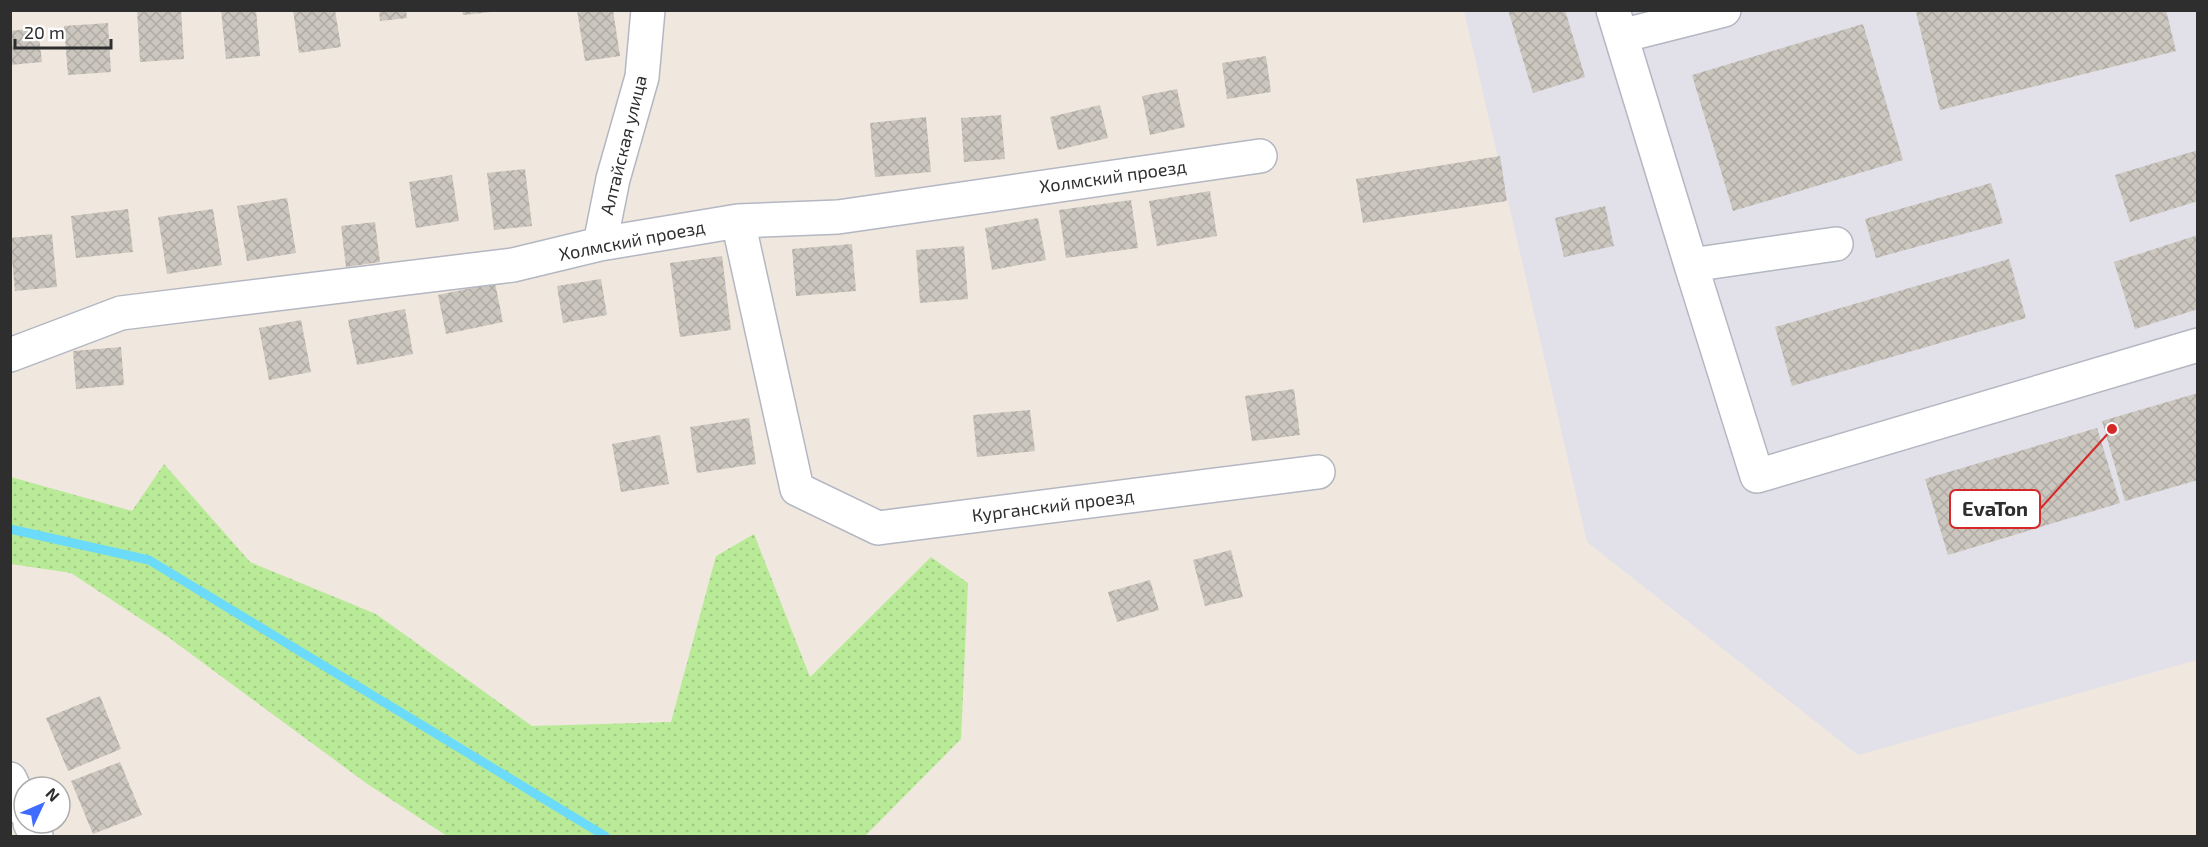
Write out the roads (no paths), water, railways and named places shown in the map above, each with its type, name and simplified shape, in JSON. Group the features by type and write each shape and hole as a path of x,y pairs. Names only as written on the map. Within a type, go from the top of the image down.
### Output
{"street":[{"name":"Алтайская улица","path":"600,244 613,179 642,77 648,10"},
{"path":"1724,10 1617,23 1757,476 2198,345"},
{"name":"Холмский проезд","path":"10,355 121,313 513,265 600,244 738,221 838,217 1260,156"},
{"name":"Курганский проезд","path":"738,221 797,489 878,528 1318,472"},
{"path":"1691,265 1836,244"}],"waterway":[{"path":"10,529 149,560 605,836"}],"place":[{"name":"EvaTon","path":"2112,429"}]}
